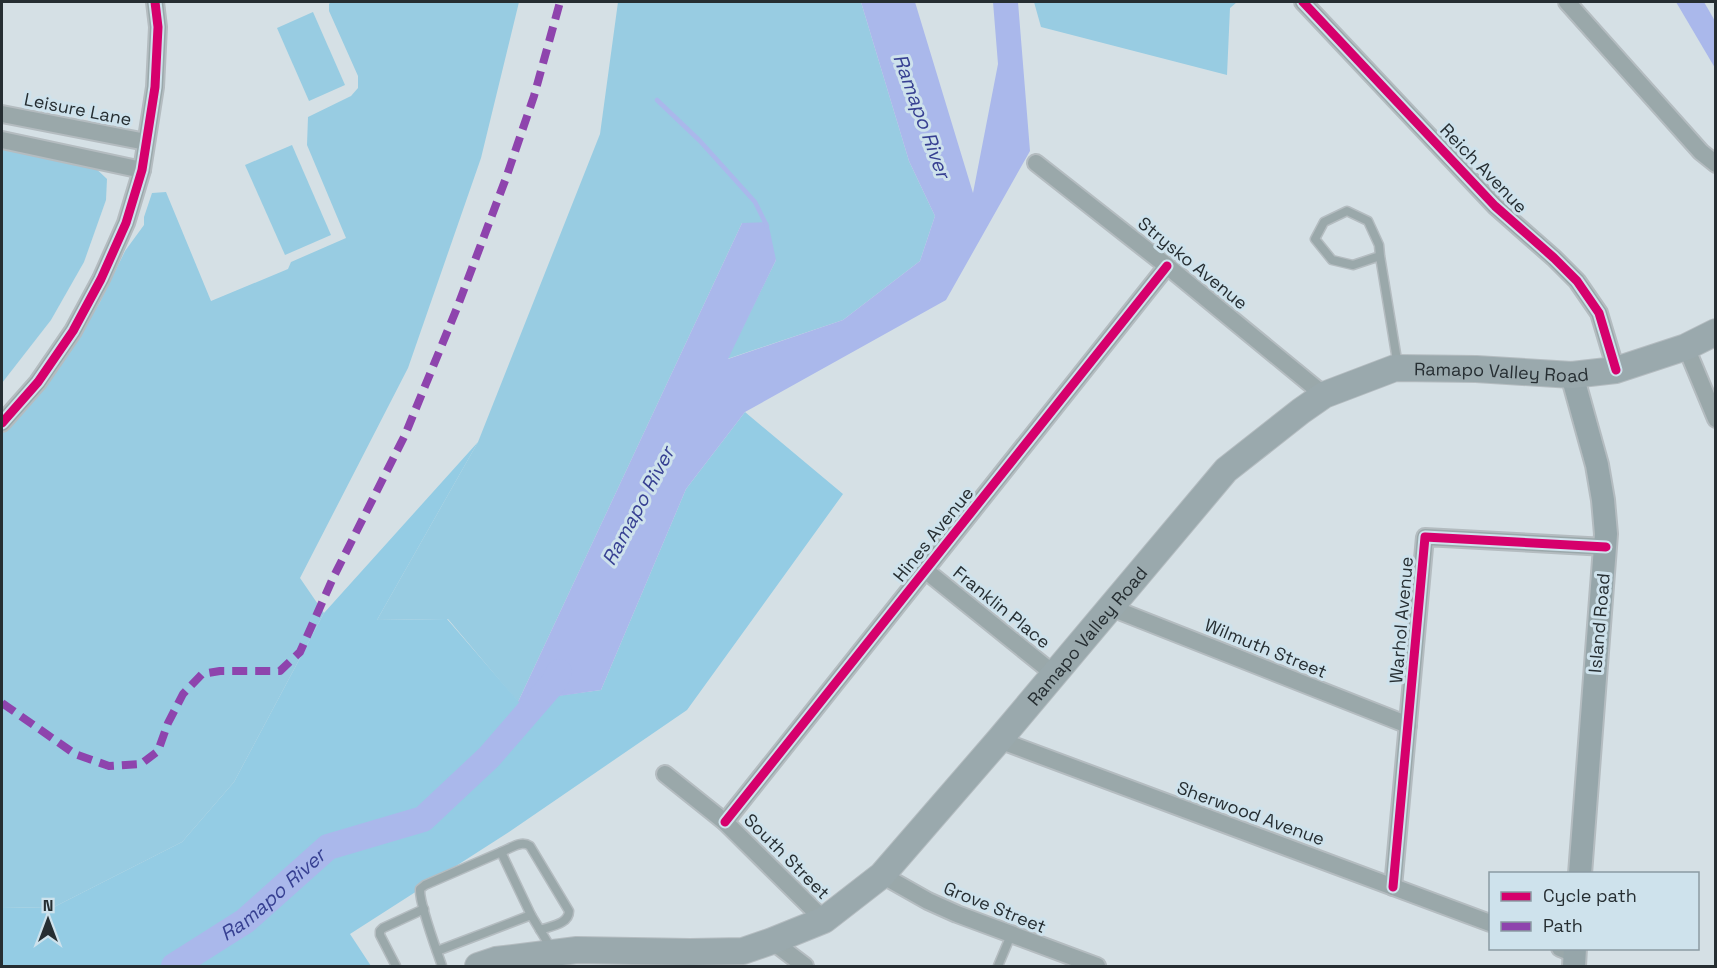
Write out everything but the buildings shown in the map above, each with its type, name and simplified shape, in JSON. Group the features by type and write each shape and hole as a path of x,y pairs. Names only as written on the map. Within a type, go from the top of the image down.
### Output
{"main road":[{"name":"Ramapo Valley Road","path":"478,966 496,960 556,960 577,950 743,951 772,942 824,920 882,875 1226,470 1324,395 1399,368 1476,369 1572,375 1616,370 1686,347 1716,332"},
{"name":"Island Road","path":"1572,375 1597,465 1603,500 1606,547 1580,872"}],"street":[{"path":"2,423 38,382 73,331 101,279 126,223 142,170 154,87 158,27 155,2"},
{"name":"Reich Avenue","path":"1304,2 1495,206 1577,281 1599,313 1616,370"},
{"path":"1567,2 1701,152 1716,164"},
{"name":"Leisure Lane","path":"2,114 146,142"},
{"path":"2,140 142,170"},
{"name":"Strysko Avenue","path":"1036,163 1167,266 1324,395"},
{"name":"Hines Avenue","path":"725,822 1167,266"},
{"path":"1686,347 1716,419"},
{"name":"Warhol Avenue","path":"1394,886 1425,537 1606,547"},
{"name":"Franklin Place","path":"925,570 1054,674"},
{"name":"Wilmuth Street","path":"1109,607 1408,725"},
{"name":"Sherwood Avenue","path":"999,740 1489,922"},
{"name":"South Street","path":"665,774 725,822 824,920"},
{"name":"Grove Street","path":"882,875 928,901 957,914 1097,966"},
{"path":"772,942 805,966"}],"lane":[{"path":"1380,256 1353,265 1332,260 1315,239 1324,222 1347,211 1368,221 1379,245 1399,368"},
{"path":"442,966 420,889 520,843 530,846 570,915 567,920 540,930"},
{"path":"501,852 531,915 556,960"},
{"path":"396,966 380,931 424,909"},
{"path":"437,951 531,915"},
{"path":"998,966 1011,935"}],"shaded area":[{"path":"331,2 519,2 481,158 408,368 300,578 324,613 234,782 182,842 54,907 2,908 2,430 53,374 99,304 125,251 144,225 144,217 152,193 166,192 211,301 288,269 291,262 346,238 307,145 308,117 351,96 358,88 358,76 329,11"},
{"path":"618,2 861,2 909,161 935,216 920,261 843,320 727,359 776,260 742,223 518,702 448,619 377,620 478,442 600,134"},
{"path":"1034,2 1237,2 1230,8 1227,75 1041,27"},
{"path":"313,12 345,85 309,101 277,28"},
{"path":"2,144 91,164 107,179 106,200 84,262 51,320 2,383"},
{"path":"292,145 331,235 285,255 245,165"},
{"path":"745,412 843,494 687,710 509,832 350,934 371,966 2,966 2,908 54,907 182,842 234,782 324,613 478,442 377,620 447,619 518,701 601,690 686,489"}],"water":[{"path":"861,2 915,2 973,193 998,64 993,2 1018,2 1030,151 946,300 745,412 686,489 601,690 518,702 742,223 768,222 776,260 728,359 843,320 920,261 935,216 909,161"},
{"path":"1676,2 1704,2 1715,21 1715,68"}],"waterway":[{"path":"657,100 700,141 755,202 767,226"},
{"name":"Ramapo River","path":"174,966 245,921 328,847 423,819 489,757 555,681 559,672"}],"marked path":[{"path":"2,703 75,754 109,766 141,764 158,751 168,723 183,694 202,674 220,671 280,671 300,652 333,578 405,435 457,308 534,96 560,2"}],"cycle path":[{"path":"2,423 38,382 73,331 101,279 126,223 142,170 155,87 158,27 155,2"},
{"path":"1303,2 1495,206 1577,281 1599,313 1616,370"},
{"path":"725,822 1167,266"},
{"path":"1393,887 1425,537 1606,547"}]}
